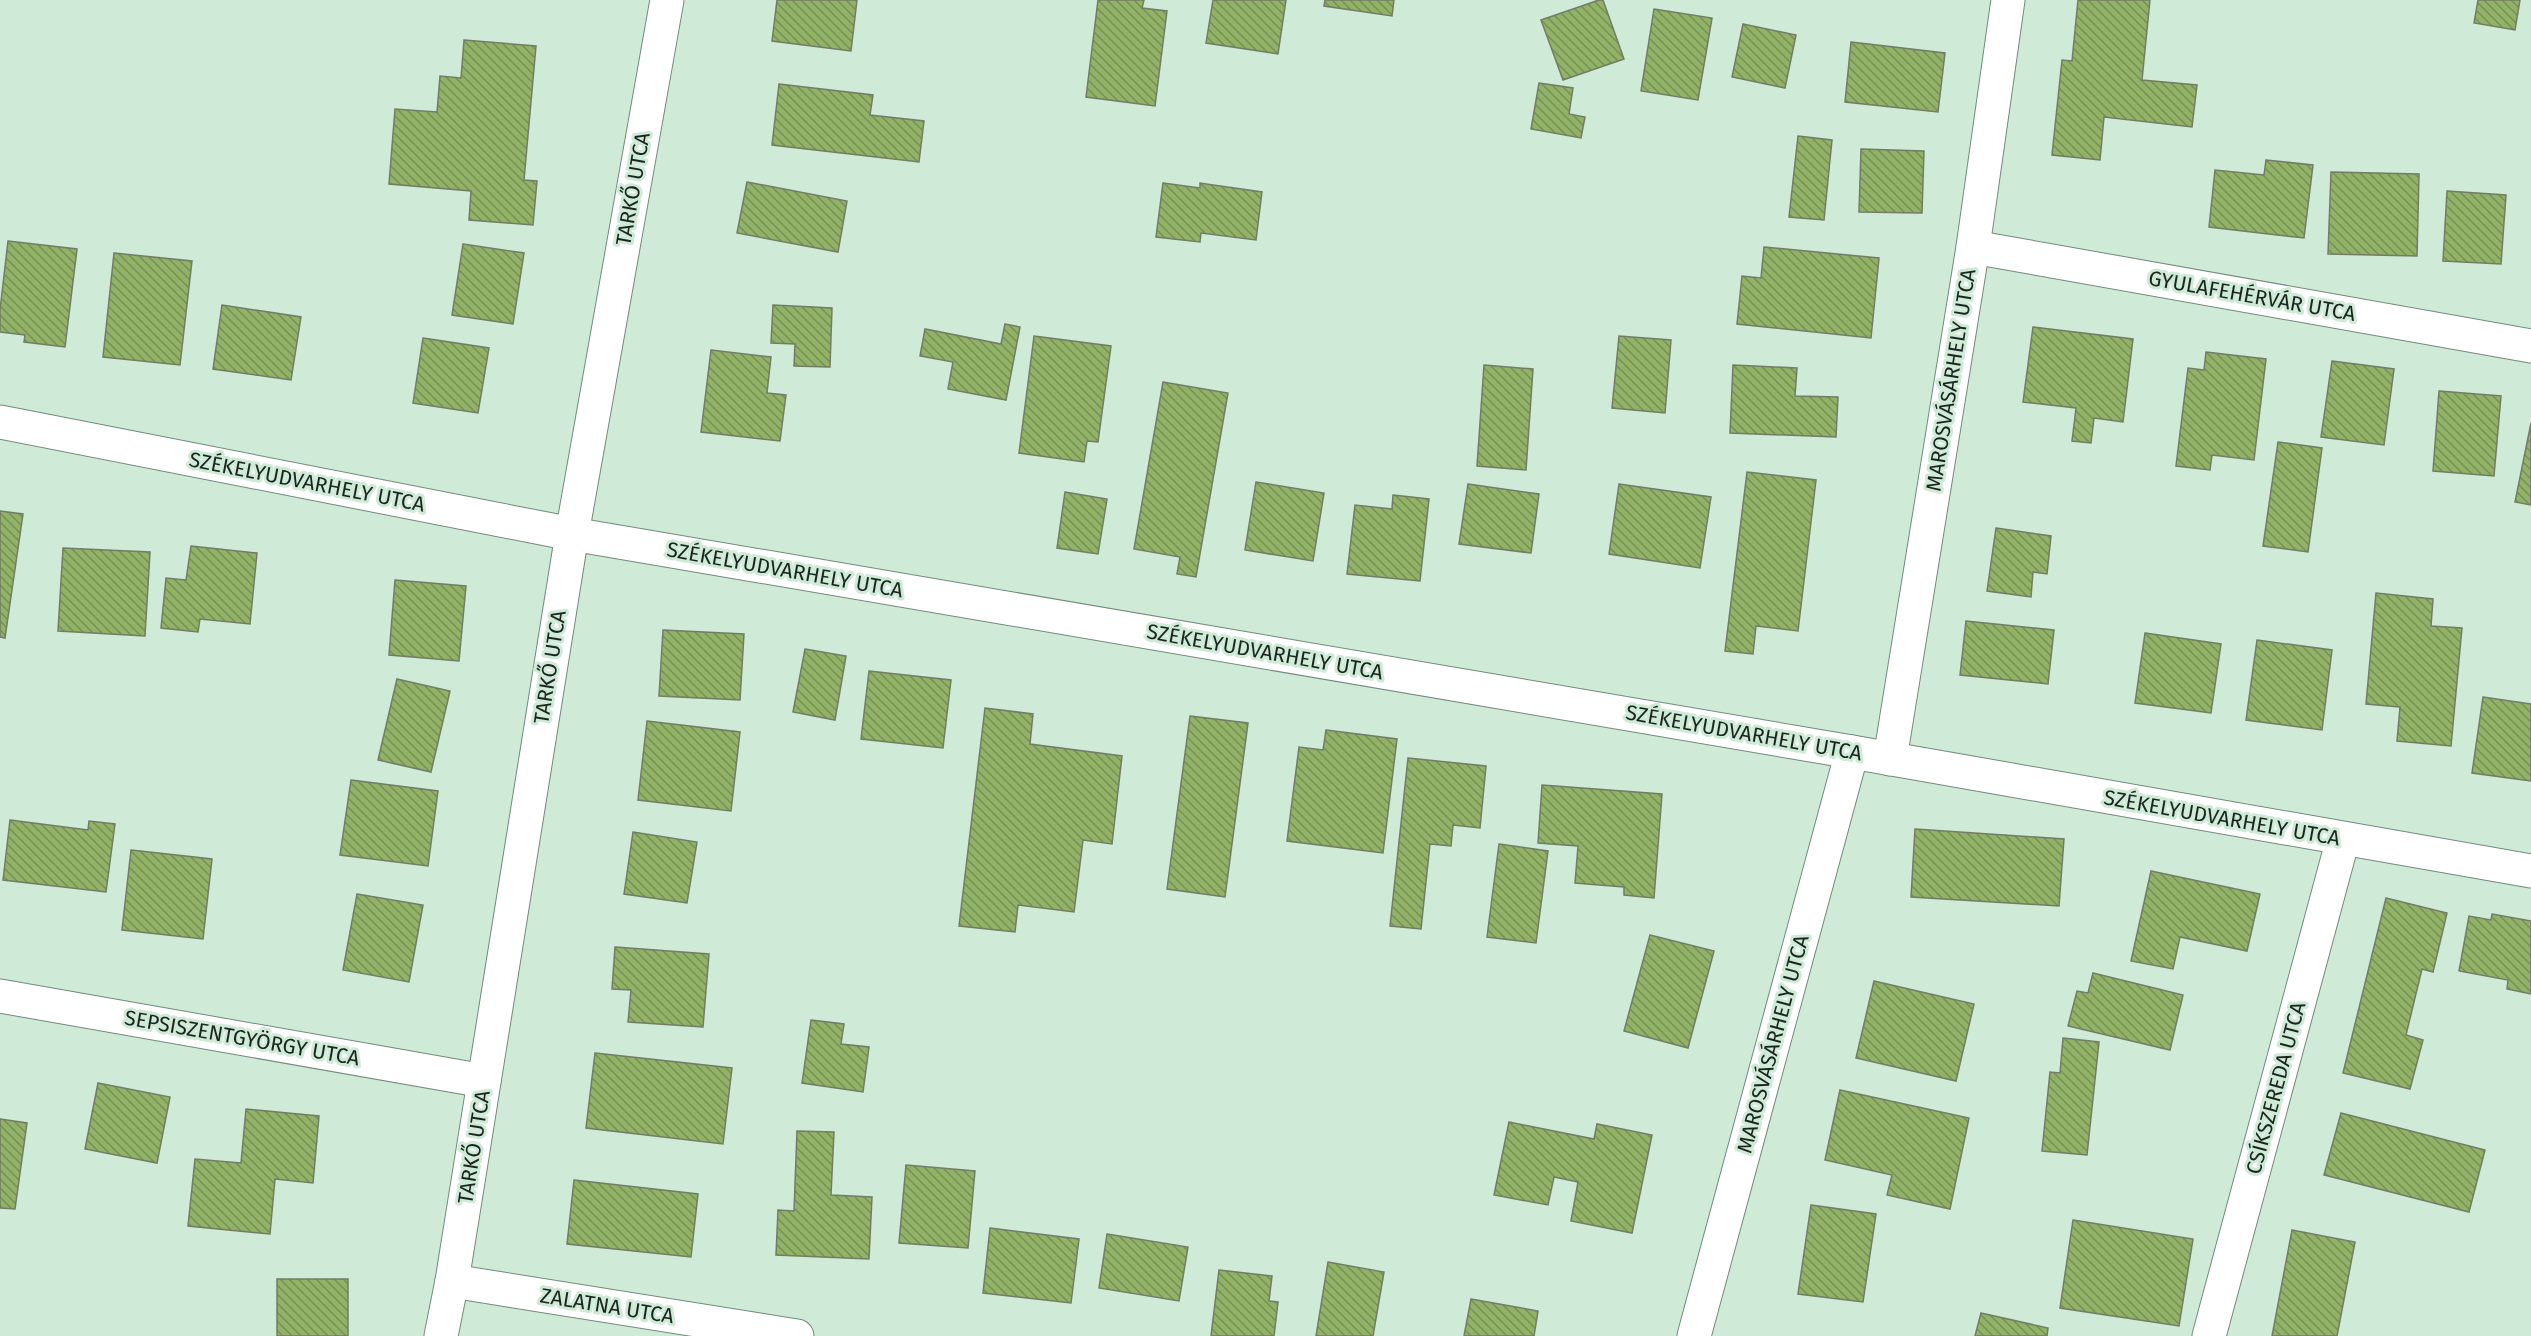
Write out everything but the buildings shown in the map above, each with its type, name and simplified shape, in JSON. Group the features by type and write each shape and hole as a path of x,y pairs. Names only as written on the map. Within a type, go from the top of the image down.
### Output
{"street":[{"name":"TARKŐ UTCA","path":"441,1336 452,1281 572,534 666,0"},
{"name":"MAROSVÁSÁRHELY UTCA","path":"1890,759 1973,247 2003,1"},
{"name":"GYULAFEHÉRVÁR UTCA","path":"1973,247 2531,346"},
{"name":"SZÉKELYUDVARHELY UTCA","path":"0,422 572,534 1852,752 2531,871"},
{"name":"MAROSVÁSÁRHELY UTCA","path":"1694,1336 1852,752"},
{"name":"CSÍKSZEREDA UTCA","path":"2209,1336 2343,839"},
{"name":"SEPSISZENTGYÖRGY UTCA","path":"0,996 484,1081"},
{"name":"ZALATNA UTCA","path":"452,1281 797,1336"}]}
